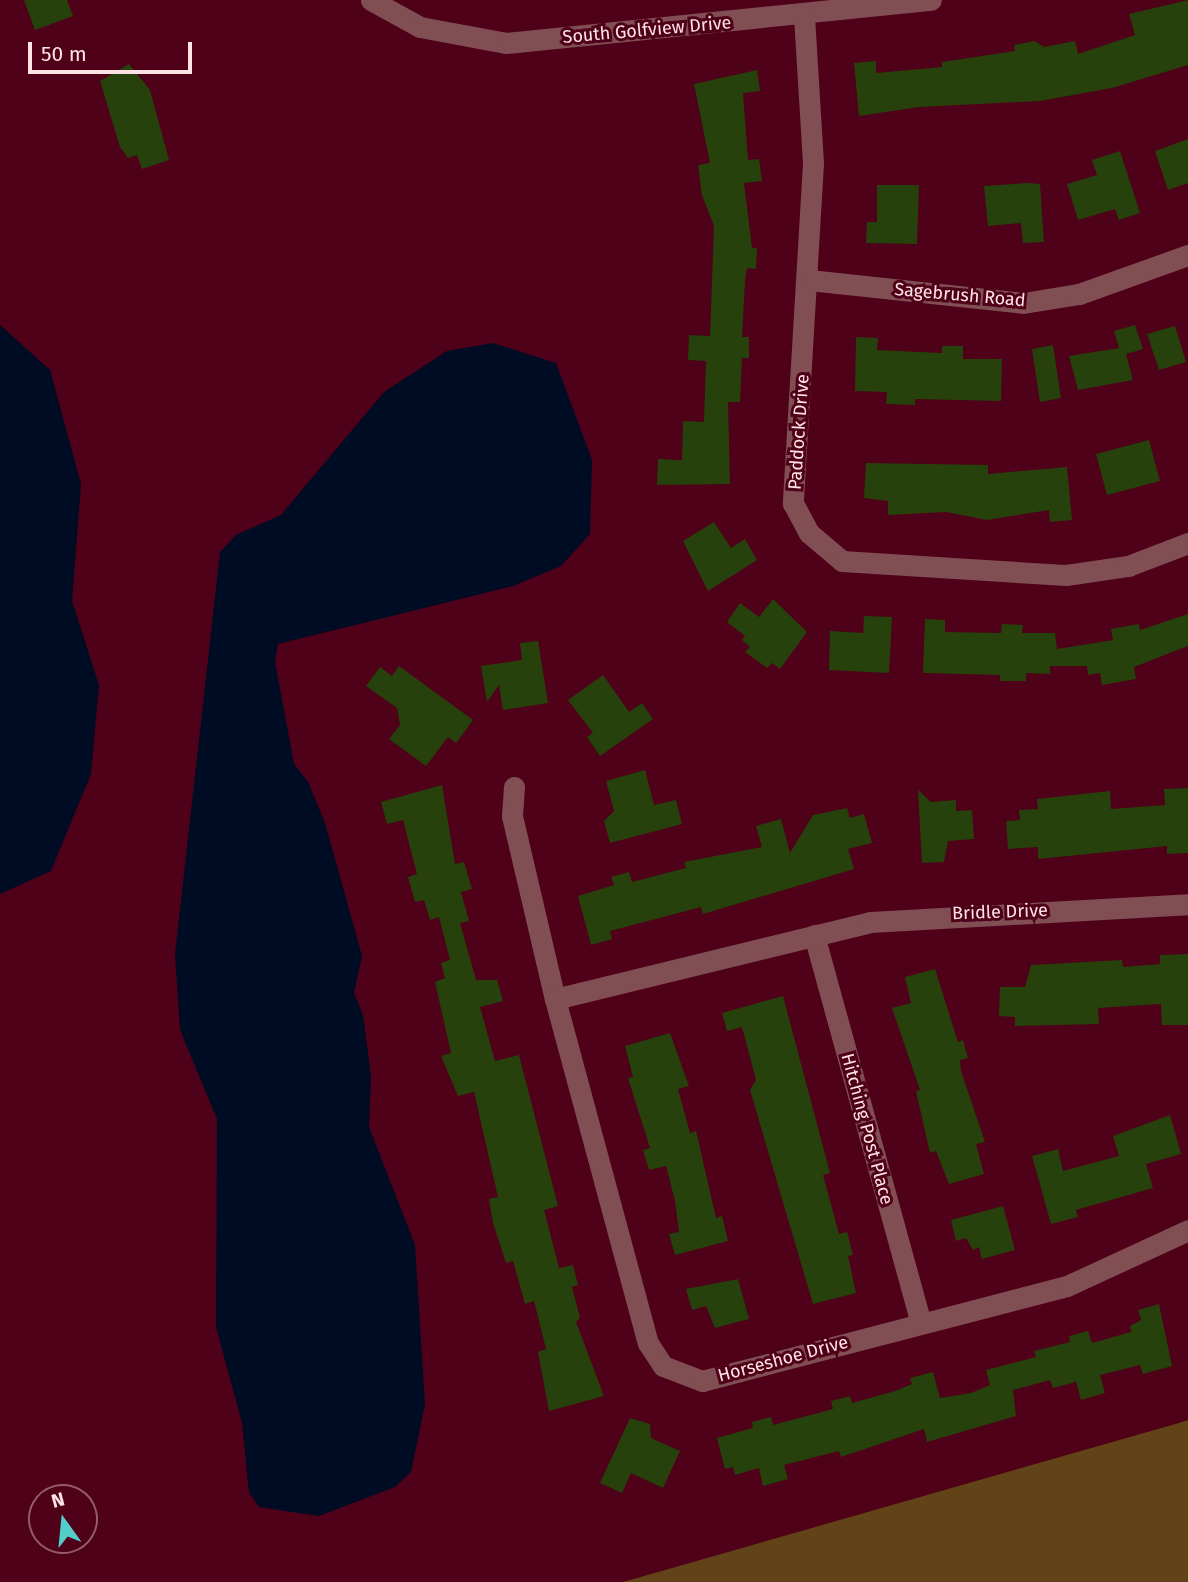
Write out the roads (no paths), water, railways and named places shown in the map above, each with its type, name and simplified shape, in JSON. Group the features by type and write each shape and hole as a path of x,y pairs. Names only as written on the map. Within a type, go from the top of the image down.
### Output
{"street":[{"name":"South Golfview Drive","path":"371,0 420,27 506,43 804,16 931,0"},
{"name":"Paddock Drive","path":"804,16 813,163 809,280 793,503 809,533 842,561 1066,575 1128,566 1188,543"},
{"name":"Sagebrush Road","path":"809,280 1023,303 1079,294 1188,255"},
{"name":"Horseshoe Drive","path":"514,787 512,816 555,999 648,1343 663,1366 702,1381 1067,1286 1188,1230"},
{"name":"Bridle Drive","path":"814,935 915,916 1188,904"},
{"path":"555,999 814,935"},
{"name":"Hitching Post Place","path":"814,935 921,1323"}],"water":[{"path":"0,325 50,370 81,484 72,601 99,685 91,774 51,871 0,894"},
{"path":"493,343 556,363 592,460 590,534 561,566 513,586 278,644 275,662 294,764 308,782 325,823 362,956 354,993 363,1015 371,1076 369,1127 415,1245 425,1404 411,1472 395,1487 319,1516 259,1507 249,1492 242,1423 216,1327 217,1119 180,1030 175,954 220,552 236,535 281,515 384,392 447,351"}]}
